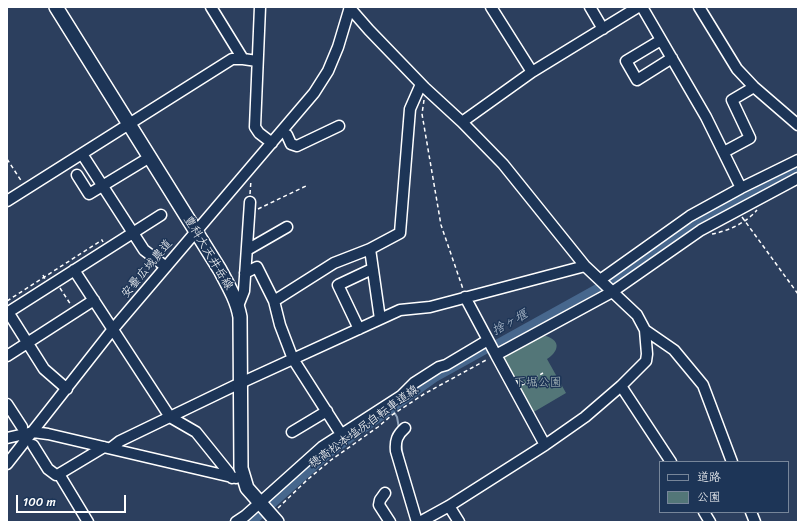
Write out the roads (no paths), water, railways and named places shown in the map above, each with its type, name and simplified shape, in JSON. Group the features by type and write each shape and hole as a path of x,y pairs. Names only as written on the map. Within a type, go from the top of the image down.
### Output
{"main road":[{"name":"豊科大天井岳線","path":"56,7 220,270 238,306 240,317 241,468 238,478 268,511"}],"street":[{"path":"211,7 243,59"},
{"path":"260,7 255,127 259,133 272,143"},
{"path":"350,7 369,30 423,86 462,122 503,164 585,266 637,315 645,330 647,354 646,361 622,386 585,417 545,445 449,506 418,522 396,451 395,443 398,434 405,428"},
{"name":"安曇広域農道","path":"7,464 113,329 314,93 328,71 338,47 350,7"},
{"path":"491,7 532,72"},
{"path":"590,7 603,29"},
{"path":"462,122 532,72 638,7"},
{"path":"642,7 706,117 741,188"},
{"path":"699,7 737,69 754,87 798,125"},
{"path":"661,40 626,61 637,80 672,58"},
{"path":"7,200 232,59 257,61"},
{"path":"274,301 334,263 370,249 400,233 410,109 423,86"},
{"path":"724,152 750,138 732,100 754,87"},
{"path":"287,135 291,144 298,146 339,126"},
{"path":"82,154 132,234 144,250 166,267"},
{"path":"77,175 89,194 150,157"},
{"path":"600,280 690,216 741,188 798,160"},
{"path":"494,355 610,290 701,230 798,178"},
{"path":"238,306 244,292 250,202"},
{"path":"67,389 44,370 8,313 161,215"},
{"path":"247,250 287,227"},
{"path":"370,249 380,319"},
{"path":"245,273 257,266 274,301 280,325 293,359 341,434"},
{"path":"33,445 48,469 56,475 107,447 400,310 430,307 585,266"},
{"path":"359,329 338,285 372,269"},
{"path":"74,270 170,417 196,432 229,473 238,478"},
{"path":"466,297 494,355 515,389 545,445"},
{"path":"7,356 94,300"},
{"path":"645,330 674,350 703,385 732,461"},
{"path":"236,522 268,511 322,447 401,396 414,383 439,367 446,365 488,340"},
{"path":"622,386 670,461"},
{"path":"7,404 22,427"},
{"path":"292,432 326,410"},
{"path":"7,438 33,432 48,434 238,478"},
{"path":"59,474 88,522"},
{"path":"385,493 380,500 379,505 390,522"},
{"path":"449,506 459,522"},
{"path":"705,513 710,522"}],"waterway":[{"name":"捨ヶ堰","path":"250,522 257,518 326,456 435,378 617,277 701,220 798,170"},
{"path":"392,409 397,417 399,428"},
{"path":"401,442 403,458"}],"park label":[{"name":"下堀公園","path":"538,383"}]}
